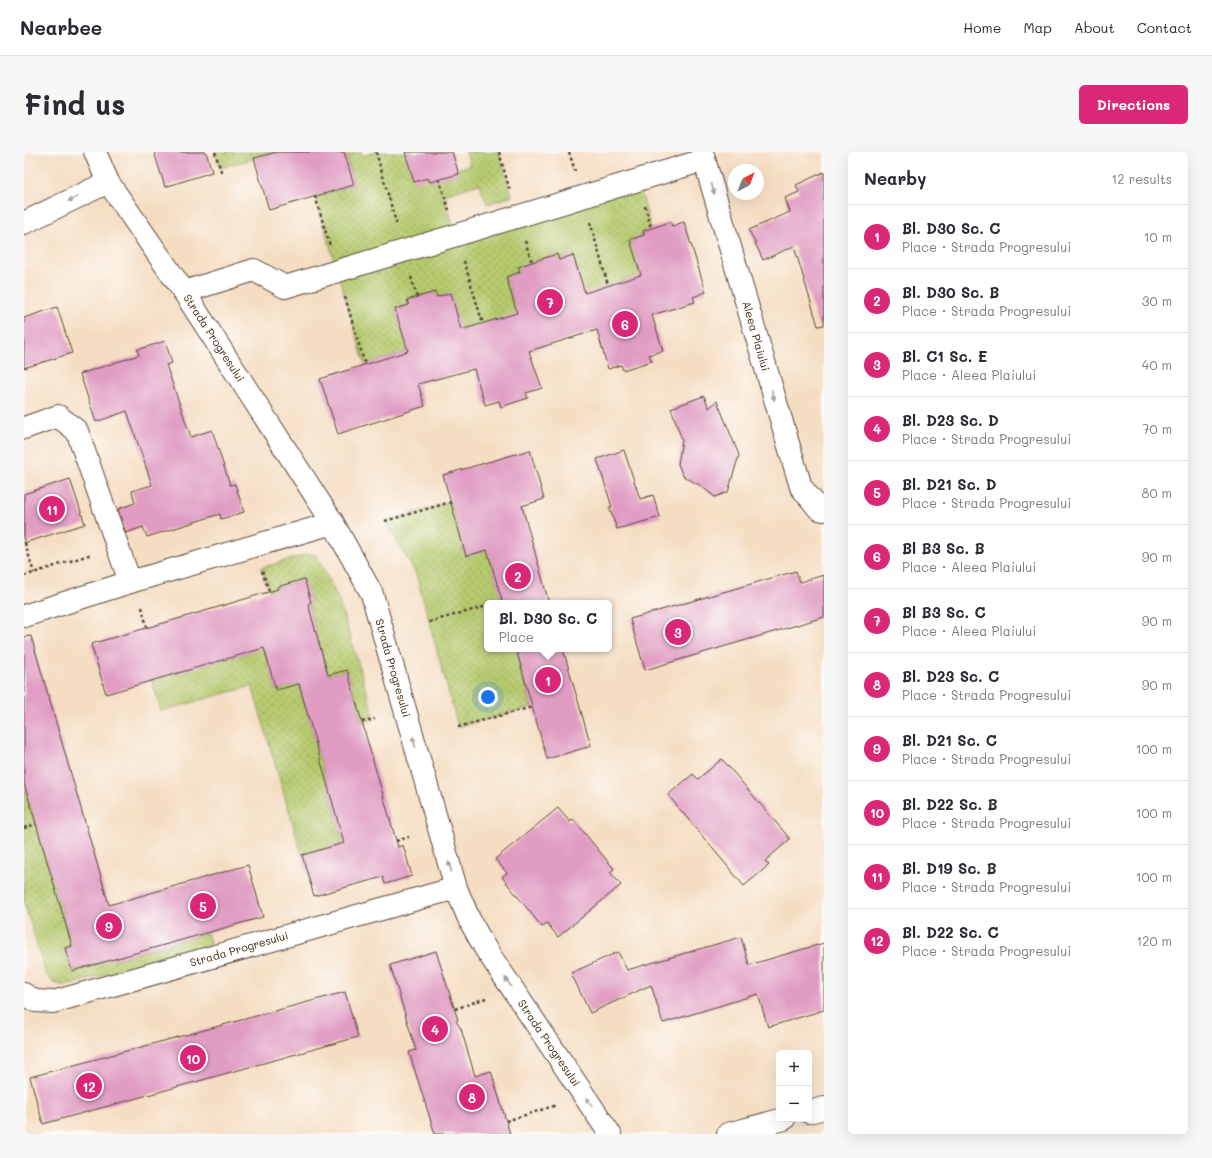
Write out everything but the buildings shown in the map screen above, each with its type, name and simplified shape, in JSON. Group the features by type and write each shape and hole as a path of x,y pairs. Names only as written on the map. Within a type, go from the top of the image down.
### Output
{"street":[{"name":"Strada Progresului","path":"95,152 108,182 184,292 333,523 372,594 456,888 469,919 485,948 610,1134"},
{"path":"184,292 254,270 285,287 582,198 703,156"},
{"name":"Aleea Plaiului","path":"703,156 801,487 820,509 824,510"},
{"path":"24,223 108,182"},
{"path":"24,428 58,416 77,431 130,582"},
{"path":"24,616 130,582 333,523"},
{"name":"Strada Progresului","path":"24,994 35,1001 53,1002 456,888"},
{"path":"812,1111 824,1108"},
{"path":"728,1134 776,1121"}],"path":[{"path":"215,152 222,174"},
{"path":"376,152 404,252"},
{"path":"499,152 518,217"},
{"path":"315,196 332,273 364,365"},
{"path":"582,198 608,285"},
{"path":"456,236 482,324"},
{"path":"385,521 451,502"},
{"path":"24,543 34,573"},
{"path":"24,576 92,554"},
{"path":"261,568 269,591"},
{"path":"141,604 147,628"},
{"path":"429,622 484,607"},
{"path":"458,728 532,707"},
{"path":"362,722 375,719"},
{"path":"24,828 36,824"},
{"path":"396,841 409,837"},
{"path":"454,1009 488,998"},
{"path":"506,1121 557,1105"}],"green space":[{"path":"215,152 276,152 220,168"},
{"path":"361,152 363,156 375,152 413,152 430,182 458,174 457,169 470,165 466,152 499,152 512,196 487,204 479,184 444,195 456,236 638,180 651,228 643,231 644,235 630,240 649,279 626,280 598,289 600,295 574,303 573,255 559,260 557,254 518,267 520,272 506,277 514,304 531,314 456,336 458,320 451,293 437,297 435,292 407,300 409,305 395,309 403,335 414,349 365,365 315,196 354,185 346,156"},
{"path":"451,502 466,556 487,550 502,600 484,600 484,652 517,652 532,707 458,727 416,574 385,521"},
{"path":"308,554 316,555 338,598 375,719 362,722 347,670 328,675 308,604 311,602 304,579 269,591 261,568"},
{"path":"264,648 276,690 299,684 344,843 302,855 252,686 161,711 152,680"},
{"path":"24,783 72,946 65,948 72,971 102,963 113,955 114,960 207,933 211,945 66,986 54,983 46,975 24,902"}],"place":[{"name":"Bl B3 Sc. C","path":"550,302"},
{"name":"Bl B3 Sc. B","path":"625,324"},
{"name":"Bl. D19 Sc. B","path":"52,509"},
{"name":"Bl. D30 Sc. B","path":"518,576"},
{"name":"Bl. C1 Sc. E","path":"678,632"},
{"name":"Bl. D30 Sc. C","path":"548,680"},
{"name":"Bl. D21 Sc. D","path":"203,906"},
{"name":"Bl. D21 Sc. C","path":"109,926"},
{"name":"Bl. D23 Sc. D","path":"435,1029"},
{"name":"Bl. D22 Sc. B","path":"193,1058"},
{"name":"Bl. D22 Sc. C","path":"89,1086"},
{"name":"Bl. D23 Sc. C","path":"472,1097"}]}
